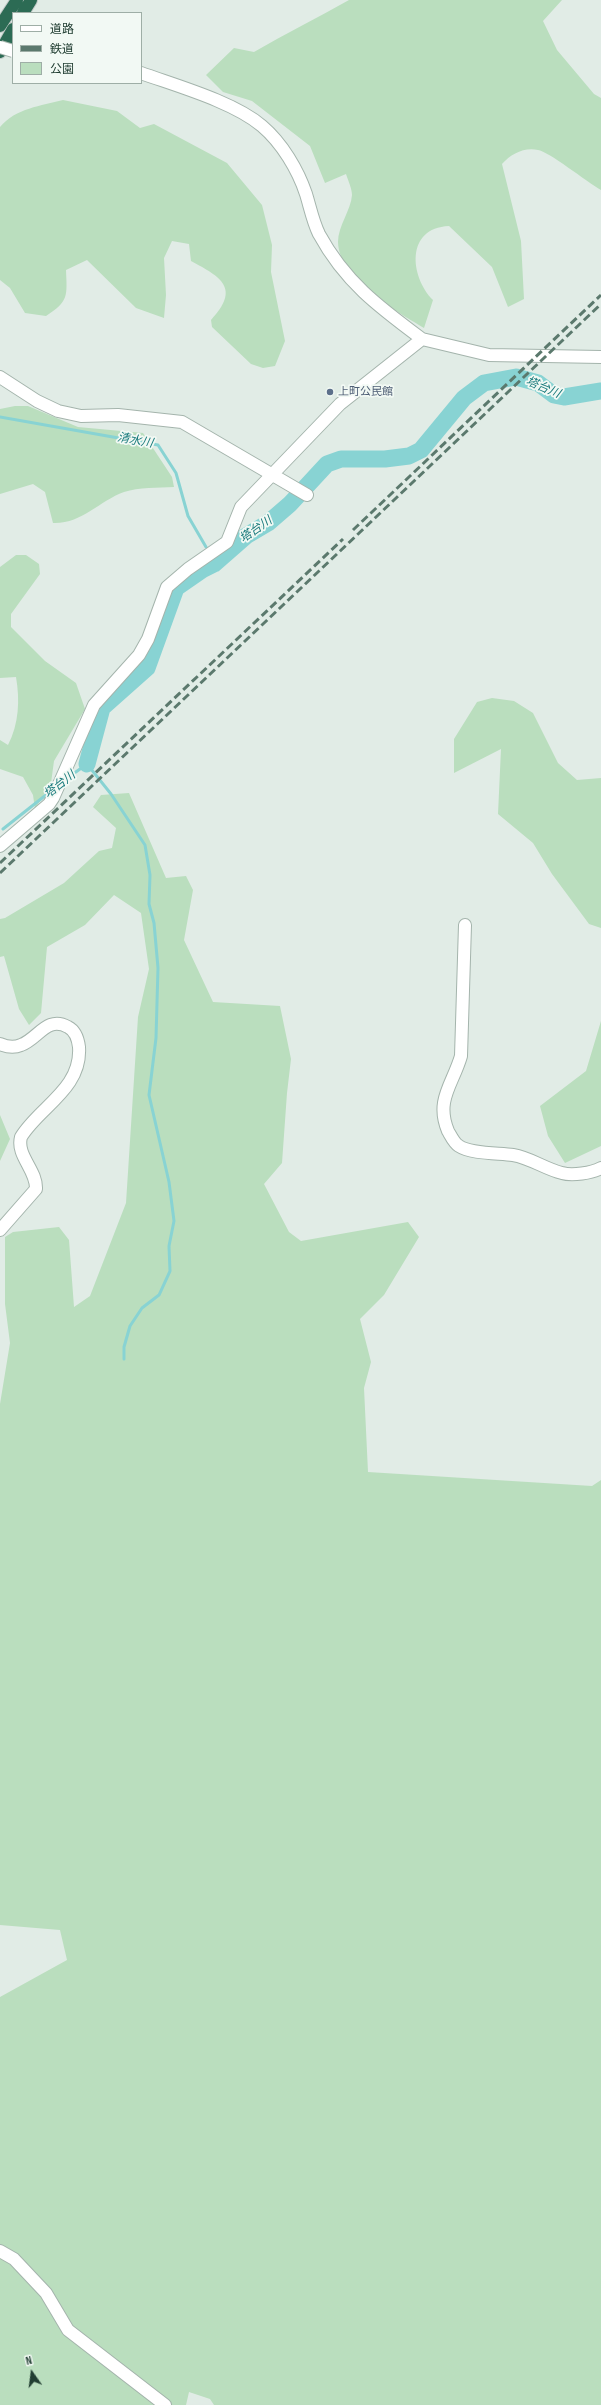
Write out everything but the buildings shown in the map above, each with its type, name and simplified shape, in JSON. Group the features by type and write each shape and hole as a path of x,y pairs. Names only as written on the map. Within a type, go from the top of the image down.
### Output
{"highway":[{"path":"0,26 17,0"},
{"path":"24,12 31,0"},
{"path":"0,52 12,31"}],"street":[{"path":"0,48 12,51"},
{"path":"142,72 235,109 261,126 292,163 306,193 319,233 337,265 362,293 422,338 489,355 601,356"},
{"path":"0,846 53,798 94,705 144,646 167,587 188,569 227,542 242,507 340,404 422,338"},
{"path":"0,376 37,401 58,411 81,416 118,415 182,422 274,474 302,492"},
{"path":"465,925 461,1056 457,1069 445,1092 443,1105 445,1119 453,1139 458,1146 468,1150 514,1155 537,1162 562,1174 573,1174 601,1168"},
{"path":"0,1044 11,1047 21,1045 44,1027 58,1023 67,1026 74,1032 79,1054 64,1090 21,1137 20,1147 35,1175 36,1189 0,1230"},
{"path":"0,2252 14,2259 46,2293 68,2330 166,2405"}],"green space":[{"path":"349,0 562,0 543,21 557,50 594,94 601,98 601,190 550,156 538,150 523,150 509,157 502,164 521,241 524,299 508,307 492,267 449,226 435,229 425,235 419,244 416,255 416,267 420,279 425,290 433,300 424,328 384,303 358,281 348,269 341,256 338,242 340,230 352,195 351,187 346,174 325,183 310,146 252,101 223,92 206,75 234,48 254,52"},
{"path":"63,100 117,111 140,128 154,124 227,163 262,205 272,245 271,272 285,341 275,366 263,368 251,364 212,327 211,320 225,300 226,291 224,284 211,272 191,261 189,244 172,241 164,258 166,295 164,318 136,308 87,260 66,270 67,286 65,297 63,302 54,311 46,316 25,313 10,288 0,280 0,127 6,121 21,112"},
{"path":"15,406 28,406 78,427 143,433 172,477 174,487 130,490 115,496 73,520 53,523 45,492 33,484 0,494 0,409"},
{"path":"16,555 26,555 39,564 40,574 11,614 11,627 45,661 76,683 85,709 54,761 51,783 35,809 33,795 23,777 0,769 0,740 8,745 12,737 18,712 18,694 16,677 0,678 0,567"},
{"path":"492,698 514,701 533,713 558,763 577,780 601,778 601,928 589,924 552,874 533,843 498,814 501,749 454,773 454,739 477,702"},
{"path":"129,793 166,878 186,876 193,890 184,940 213,1002 280,1006 291,1059 282,1163 264,1184 289,1232 301,1241 408,1222 419,1237 384,1295 360,1319 371,1362 364,1388 368,1472 592,1486 601,1480 601,2405 214,2405 210,2399 189,2392 186,2405 0,2405 0,1997 67,1960 60,1930 0,1925 0,1404 10,1343 5,1304 5,1237 13,1232 59,1227 69,1240 74,1307 90,1296 126,1203 138,1017 149,969 141,913 114,895 85,925 47,947 41,1013 29,1025 19,1009 4,956 0,957 0,919 5,918 64,883 99,851 112,848 116,828 93,807 101,795"},
{"path":"601,1021 601,1146 565,1163 548,1136 540,1106 586,1071"},
{"path":"0,1115 10,1139 0,1161"}],"waterway":[{"name":"塔台川","path":"87,764 102,708 147,668 176,588 202,570 214,564 246,536 268,523 290,504 327,464 341,459 385,459 409,456 421,450 464,398 484,383 516,377 538,383 554,395 564,397 601,391"},
{"name":"清水川","path":"0,417 158,445 176,473 188,516 206,547"},
{"name":"清水川","path":"212,559 214,564"},
{"path":"66,779 87,764 111,794 145,845 150,875 149,904 154,923 158,968 156,1038 149,1095 169,1182 174,1221 169,1246 170,1271 159,1295 142,1308 130,1326 124,1347 124,1359"},
{"name":"塔台川","path":"3,829 51,791"}],"railway":[{"path":"353,530 601,295"},
{"path":"0,873 601,304"},
{"path":"0,863 343,539"}],"place":[{"name":"上町公民館","path":"330,392"}]}
